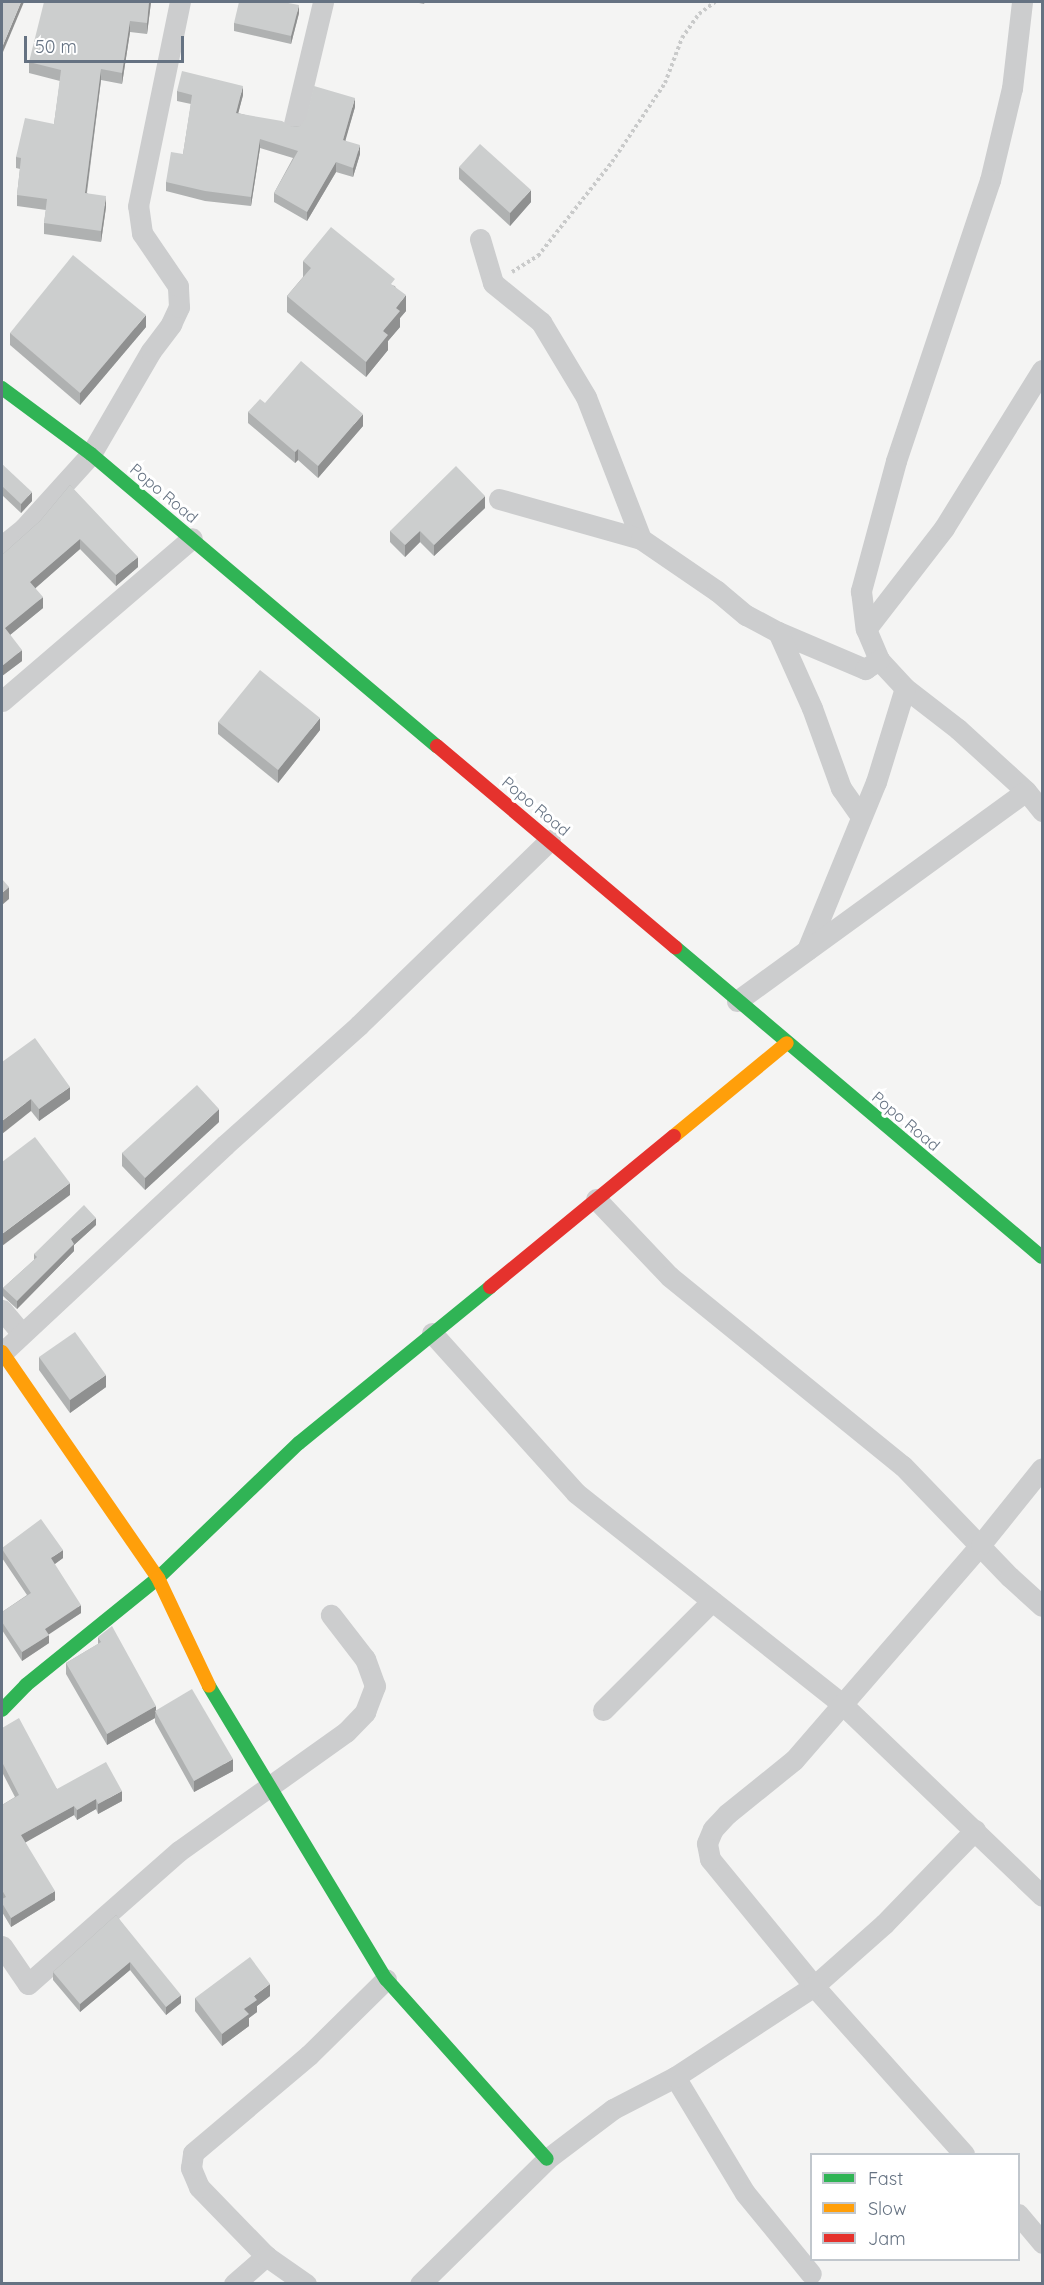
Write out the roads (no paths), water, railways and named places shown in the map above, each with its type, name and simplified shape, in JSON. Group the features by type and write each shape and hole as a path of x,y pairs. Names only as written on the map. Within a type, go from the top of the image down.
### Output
{"street":[{"path":"2,546 24,528 91,454 151,351 171,324 179,307 178,286 142,233 138,206 180,2"},
{"path":"294,124 323,2"},
{"path":"1022,2 1012,88 990,180 896,461 861,591 866,629 879,660 905,688 958,729 1026,791 1042,811"},
{"path":"480,239 494,283 541,322 586,397 641,539"},
{"path":"866,629 944,528 1042,369"},
{"name":"Popo Road","path":"2,388 91,454 192,538 1042,1257"},
{"path":"499,500 641,539 717,591 746,615 778,632 865,669 879,660"},
{"path":"2,701 192,538"},
{"path":"778,632 812,708 841,788 860,815"},
{"path":"807,950 860,815 876,782 905,688"},
{"path":"737,1001 1026,791"},
{"path":"547,2159 386,1979 206,1679 158,1578 2,1352 359,1025 550,840"},
{"path":"2,1710 26,1685 158,1578 299,1443 787,1043"},
{"path":"596,1199 669,1276 903,1466 981,1544 1010,1577 1042,1606"},
{"path":"2,1310 21,1333"},
{"path":"432,1333 576,1493 842,1704 1042,1896"},
{"path":"963,2153 814,1986 710,1859 707,1844 713,1829 727,1814 794,1760 981,1544 1042,1468"},
{"path":"603,1710 712,1601"},
{"path":"2,1946 28,1984 179,1851 346,1732 365,1712 375,1686 365,1659 331,1615"},
{"path":"420,2283 547,2159 613,2109 675,2077 814,1986 884,1924 975,1830"},
{"path":"306,2283 266,2256 200,2187 191,2168 193,2153 309,2055 386,1979"},
{"path":"675,2077 745,2193 811,2274"},
{"path":"1020,2216 1042,2243"},
{"path":"234,2283 266,2256"}]}
